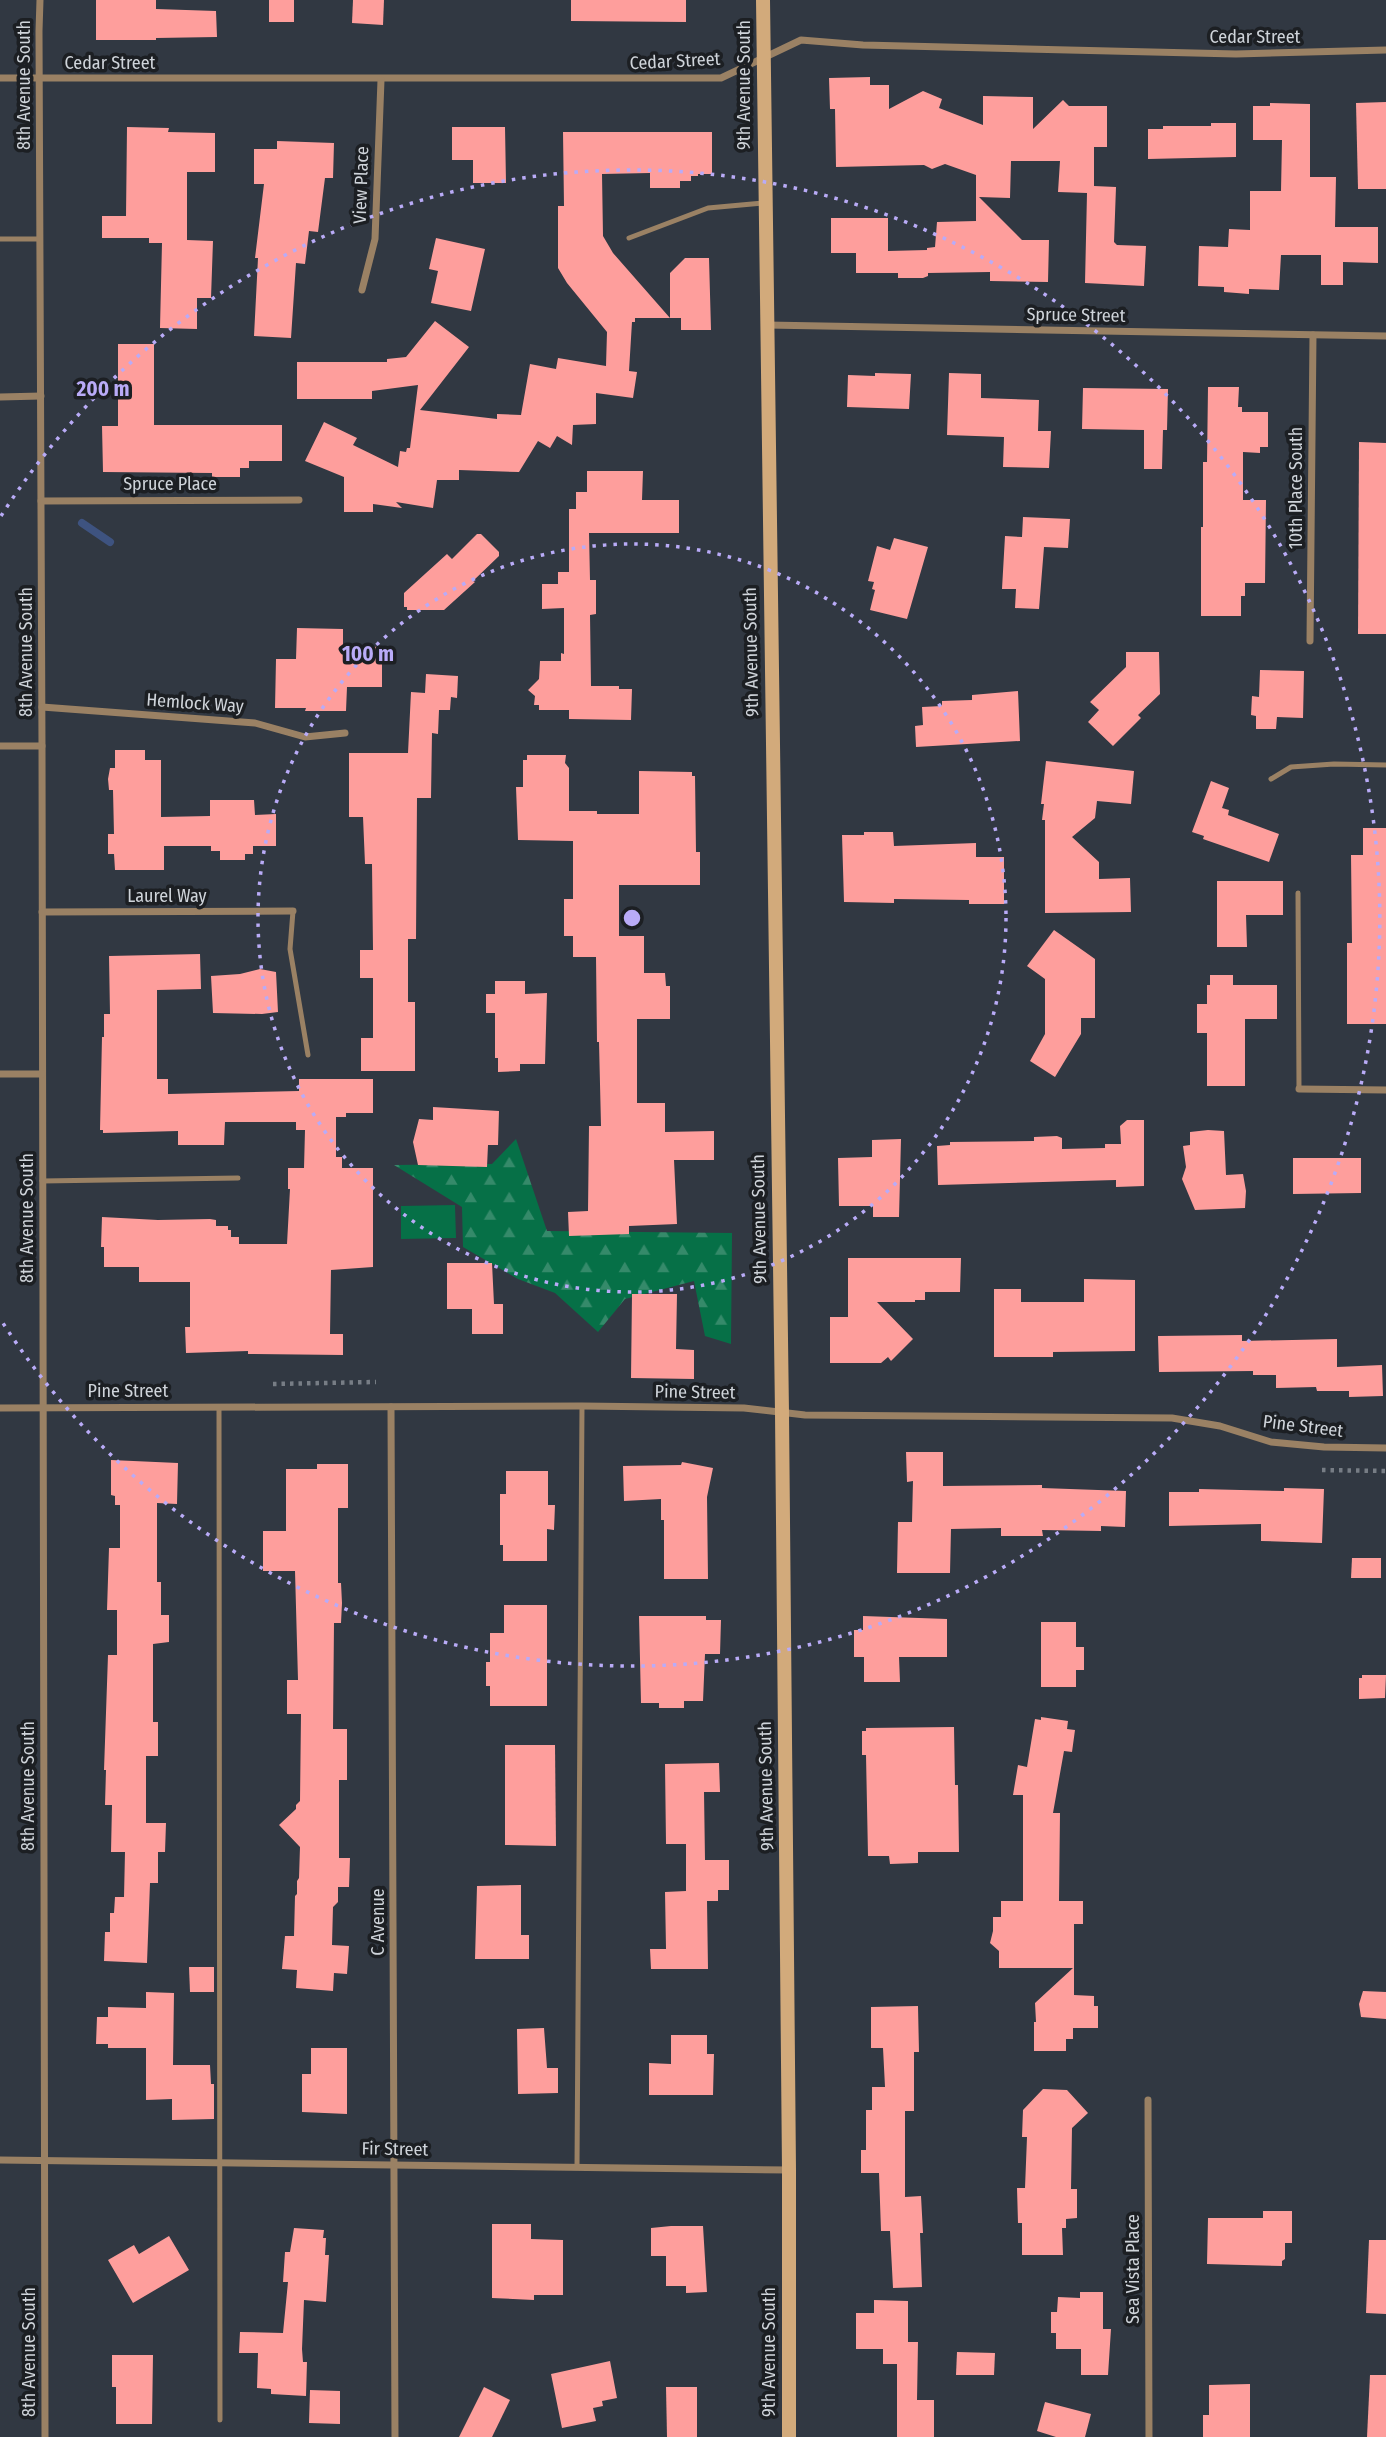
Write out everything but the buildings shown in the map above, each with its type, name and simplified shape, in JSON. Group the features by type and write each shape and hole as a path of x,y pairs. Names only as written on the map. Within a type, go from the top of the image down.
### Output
{"main road":[{"name":"9th Avenue South","path":"763,0 782,1413 789,2437"}],"street":[{"name":"8th Avenue South","path":"40,0 45,2437"},
{"name":"Cedar Street","path":"0,78 721,78 801,40 863,46 1236,54 1386,50"},
{"name":"View Place","path":"362,290 374,239 381,80"},
{"name":"Spruce Street","path":"766,325 1386,335"},
{"name":"10th Place South","path":"1310,641 1313,335"},
{"path":"0,397 41,396"},
{"name":"Spruce Place","path":"41,501 299,500"},
{"name":"Hemlock Way","path":"42,707 256,723 305,737 345,733"},
{"path":"0,746 43,746"},
{"name":"Laurel Way","path":"42,912 293,911"},
{"path":"0,1074 42,1074"},
{"path":"1299,1089 1386,1090"},
{"name":"Pine Street","path":"0,1408 582,1406 744,1408 806,1415 1172,1418 1220,1426 1271,1442 1324,1447 1386,1448"},
{"name":"C Avenue","path":"391,1407 395,2437"},
{"name":"Sea Vista Place","path":"1148,2100 1149,2437"},
{"name":"Fir Street","path":"0,2160 789,2170"}],"lane":[{"path":"629,238 708,208 765,203"},
{"path":"0,239 40,239"},
{"path":"1271,779 1291,767 1386,765"},
{"path":"1298,893 1299,1089"},
{"path":"293,911 290,949 308,1055"},
{"path":"42,1181 238,1178"},
{"path":"577,2167 582,1406"},
{"path":"219,1407 220,2420"}],"path":[{"path":"273,1384 376,1382"},
{"path":"1322,1470 1386,1471"}],"green space":[{"path":"516,1139 547,1231 732,1233 731,1344 705,1336 694,1281 625,1299 598,1332 555,1293 518,1279 463,1247 462,1207 394,1165 492,1164"},
{"path":"455,1205 456,1238 401,1239 401,1206"}],"waterway":[{"path":"82,523 110,542"}]}
